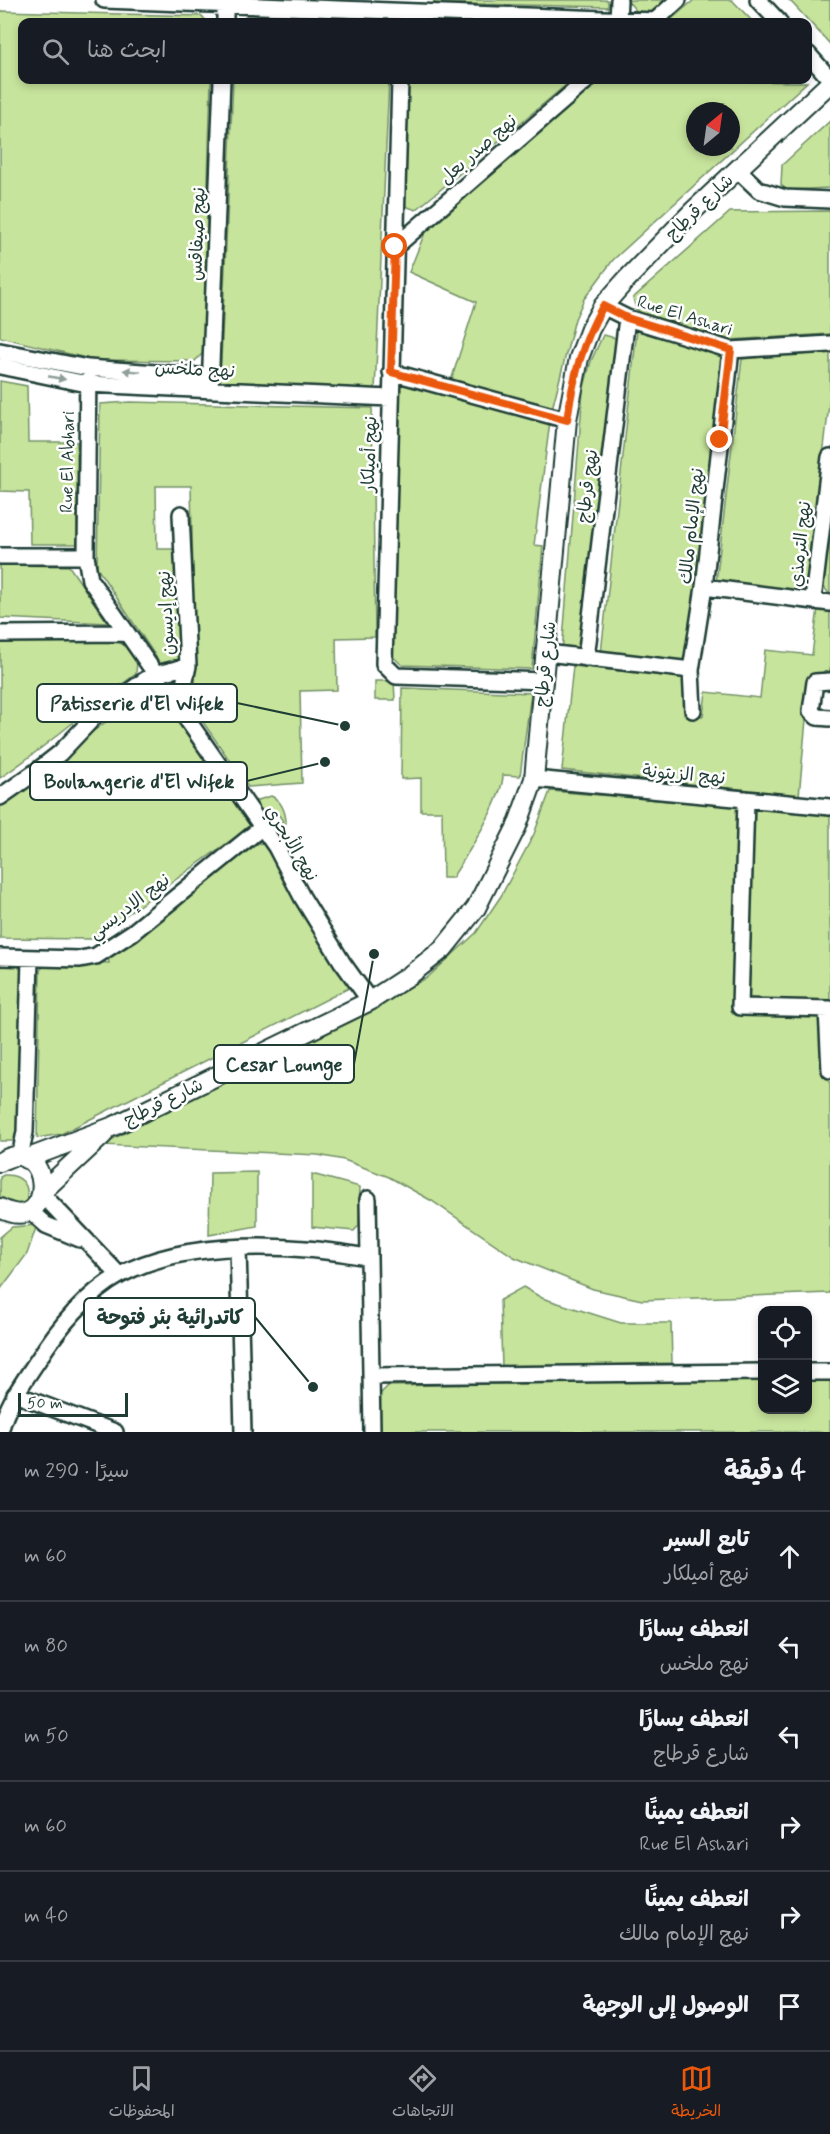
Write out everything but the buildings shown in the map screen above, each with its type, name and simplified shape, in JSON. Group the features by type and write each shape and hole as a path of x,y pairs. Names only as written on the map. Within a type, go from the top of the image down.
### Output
{"street":[{"path":"104,0 591,18"},
{"path":"618,18 619,0"},
{"path":"659,18 678,0"},
{"path":"758,0 774,18"},
{"path":"225,5 225,18"},
{"path":"812,60 830,81"},
{"name":"شارع قرطاج","path":"12,1158 114,1126 370,1001 410,975 443,949 476,908 517,826 534,779 567,420 579,358 590,329 603,306 694,210 830,81"},
{"name":"نهج صيفاقس","path":"211,383 222,84"},
{"name":"نهج أميلكار","path":"400,84 384,664 396,676 544,681"},
{"name":"نهج صدر بعل","path":"395,247 582,84"},
{"path":"738,170 759,190 785,198 830,200"},
{"name":"Rue El Ashari","path":"603,306 627,318 731,350 830,344"},
{"name":"نهج قرطاج","path":"586,658 627,318"},
{"name":"نهج الإمام مالك","path":"693,710 691,670 704,587 731,350"},
{"name":"نهج ملخس","path":"0,351 88,368 211,383 390,398"},
{"name":"نهج ملخس","path":"0,366 87,384 211,383"},
{"name":"Rue El Abhari","path":"86,556 88,368"},
{"path":"391,372 567,420"},
{"name":"نهج الترمذي","path":"813,600 830,457"},
{"name":"نهج إديسون","path":"179,708 188,666 181,514"},
{"path":"0,556 86,556"},
{"name":"نهج الأبحري","path":"86,556 90,580 276,847 302,897 342,962 370,1001"},
{"path":"704,587 830,603"},
{"path":"0,634 127,633"},
{"path":"547,653 691,670"},
{"path":"0,797 60,753 95,716 154,675 188,666"},
{"path":"830,681 815,682 811,711 817,717 830,718"},
{"name":"نهج الزيتونة","path":"534,779 830,807"},
{"path":"746,799 740,1007 829,1009 830,1070"},
{"name":"نهج الإدريسي","path":"0,957 80,959 96,956 106,951 261,828"},
{"path":"30,959 25,1132 12,1158 37,1167 43,1178 43,1193 119,1275"},
{"name":"شارع قرطاج","path":"15,1210 43,1193 72,1161 114,1126"},
{"path":"368,1199 372,1432"},
{"path":"0,1225 15,1210 88,1242"},
{"path":"0,1432 8,1404 61,1328 80,1308 119,1275 141,1265 168,1258 238,1248 289,1246 368,1257"},
{"path":"238,1248 243,1432"},
{"path":"372,1376 758,1372"},
{"path":"812,1372 830,1372"},
{"path":"15,1394 115,1432"}],"green space":[{"path":"433,0 608,0 608,7 435,3"},
{"path":"627,0 665,0 651,12 637,12"},
{"path":"694,0 732,0 749,18 673,18"},
{"path":"789,0 830,0 830,44 812,24 812,18 806,18"},
{"path":"0,11 202,16 204,18 18,18 18,84 211,84 203,353 195,361 94,360 0,337"},
{"path":"246,16 287,18 245,18"},
{"path":"233,84 389,84 375,391 220,384"},
{"path":"409,84 567,84 416,210 405,206"},
{"path":"596,84 805,84 740,143 740,102 686,102 686,156 726,156 613,260 584,299 575,319 552,409 450,384 476,302 409,272 426,230"},
{"path":"830,121 830,188 787,190 781,185 782,165"},
{"path":"830,211 830,334 729,340 642,313 636,309 633,298 730,212"},
{"path":"637,330 725,358 692,656 684,662 601,653"},
{"path":"603,335 621,339 583,655 562,652 583,391 591,361"},
{"path":"830,350 830,396 807,593 716,583 742,359"},
{"path":"0,381 27,386 28,442 77,442 77,544 30,544 29,492 0,491"},
{"path":"394,382 550,421 534,545 543,546 532,669 402,665 391,655"},
{"path":"130,402 372,408 375,637 336,638 337,690 300,691 302,783 248,787 196,712 191,486 156,486 157,549 176,549 181,659 160,663 97,568 100,404"},
{"path":"830,523 830,595 823,586"},
{"path":"0,565 69,566 108,623 0,618"},
{"path":"818,608 830,609 830,678 810,676 799,796 562,770 573,666 688,678 684,714 703,716 706,692 760,698 765,650 812,655"},
{"path":"0,639 116,641 124,645 137,660 136,674 0,778"},
{"path":"375,681 394,681 395,700 375,700"},
{"path":"402,688 531,693 520,776 503,775 491,812 452,878 443,878 442,811 421,811 421,778 401,779"},
{"path":"149,690 157,693 251,826 92,939 0,938 0,805 45,776 91,733"},
{"path":"550,791 830,814 830,1293 642,1300 593,1289 514,1257 432,1201 389,1177 344,1160 318,1155 101,1145 427,978 476,933 501,896 534,834"},
{"path":"271,796 280,803 285,815 286,823 278,831 275,827 283,821 276,811 264,819 255,801"},
{"path":"259,843 267,845 351,987 61,1134 37,1138 40,970 51,960 109,963 108,953"},
{"path":"0,961 13,961 22,971 24,1128 14,1141 0,1141"},
{"path":"257,1172 257,1226 209,1235 210,1173"},
{"path":"312,1174 360,1187 359,1225 354,1231 312,1227"},
{"path":"4,1175 20,1179 26,1186 27,1196 26,1202 0,1210 0,1177"},
{"path":"37,1225 27,1254 0,1290 0,1237 12,1227"},
{"path":"523,1287 542,1298 621,1323 671,1323 672,1363 502,1368 500,1300"},
{"path":"830,1378 830,1432 381,1432 380,1394 388,1386 758,1379 758,1414 812,1414 812,1379"}],"place":[{"name":"Patisserie d'El Wifek","path":"345,726"},
{"name":"Boulangerie d'El Wifek","path":"325,762"},
{"name":"Cesar Lounge","path":"374,954"},
{"name":"كاتدرائية بئر فتوحة","path":"313,1387"}],"route":[{"path":"395,247 391,372 567,420 579,358 590,329 603,306 627,318 731,350 720,440"}]}
